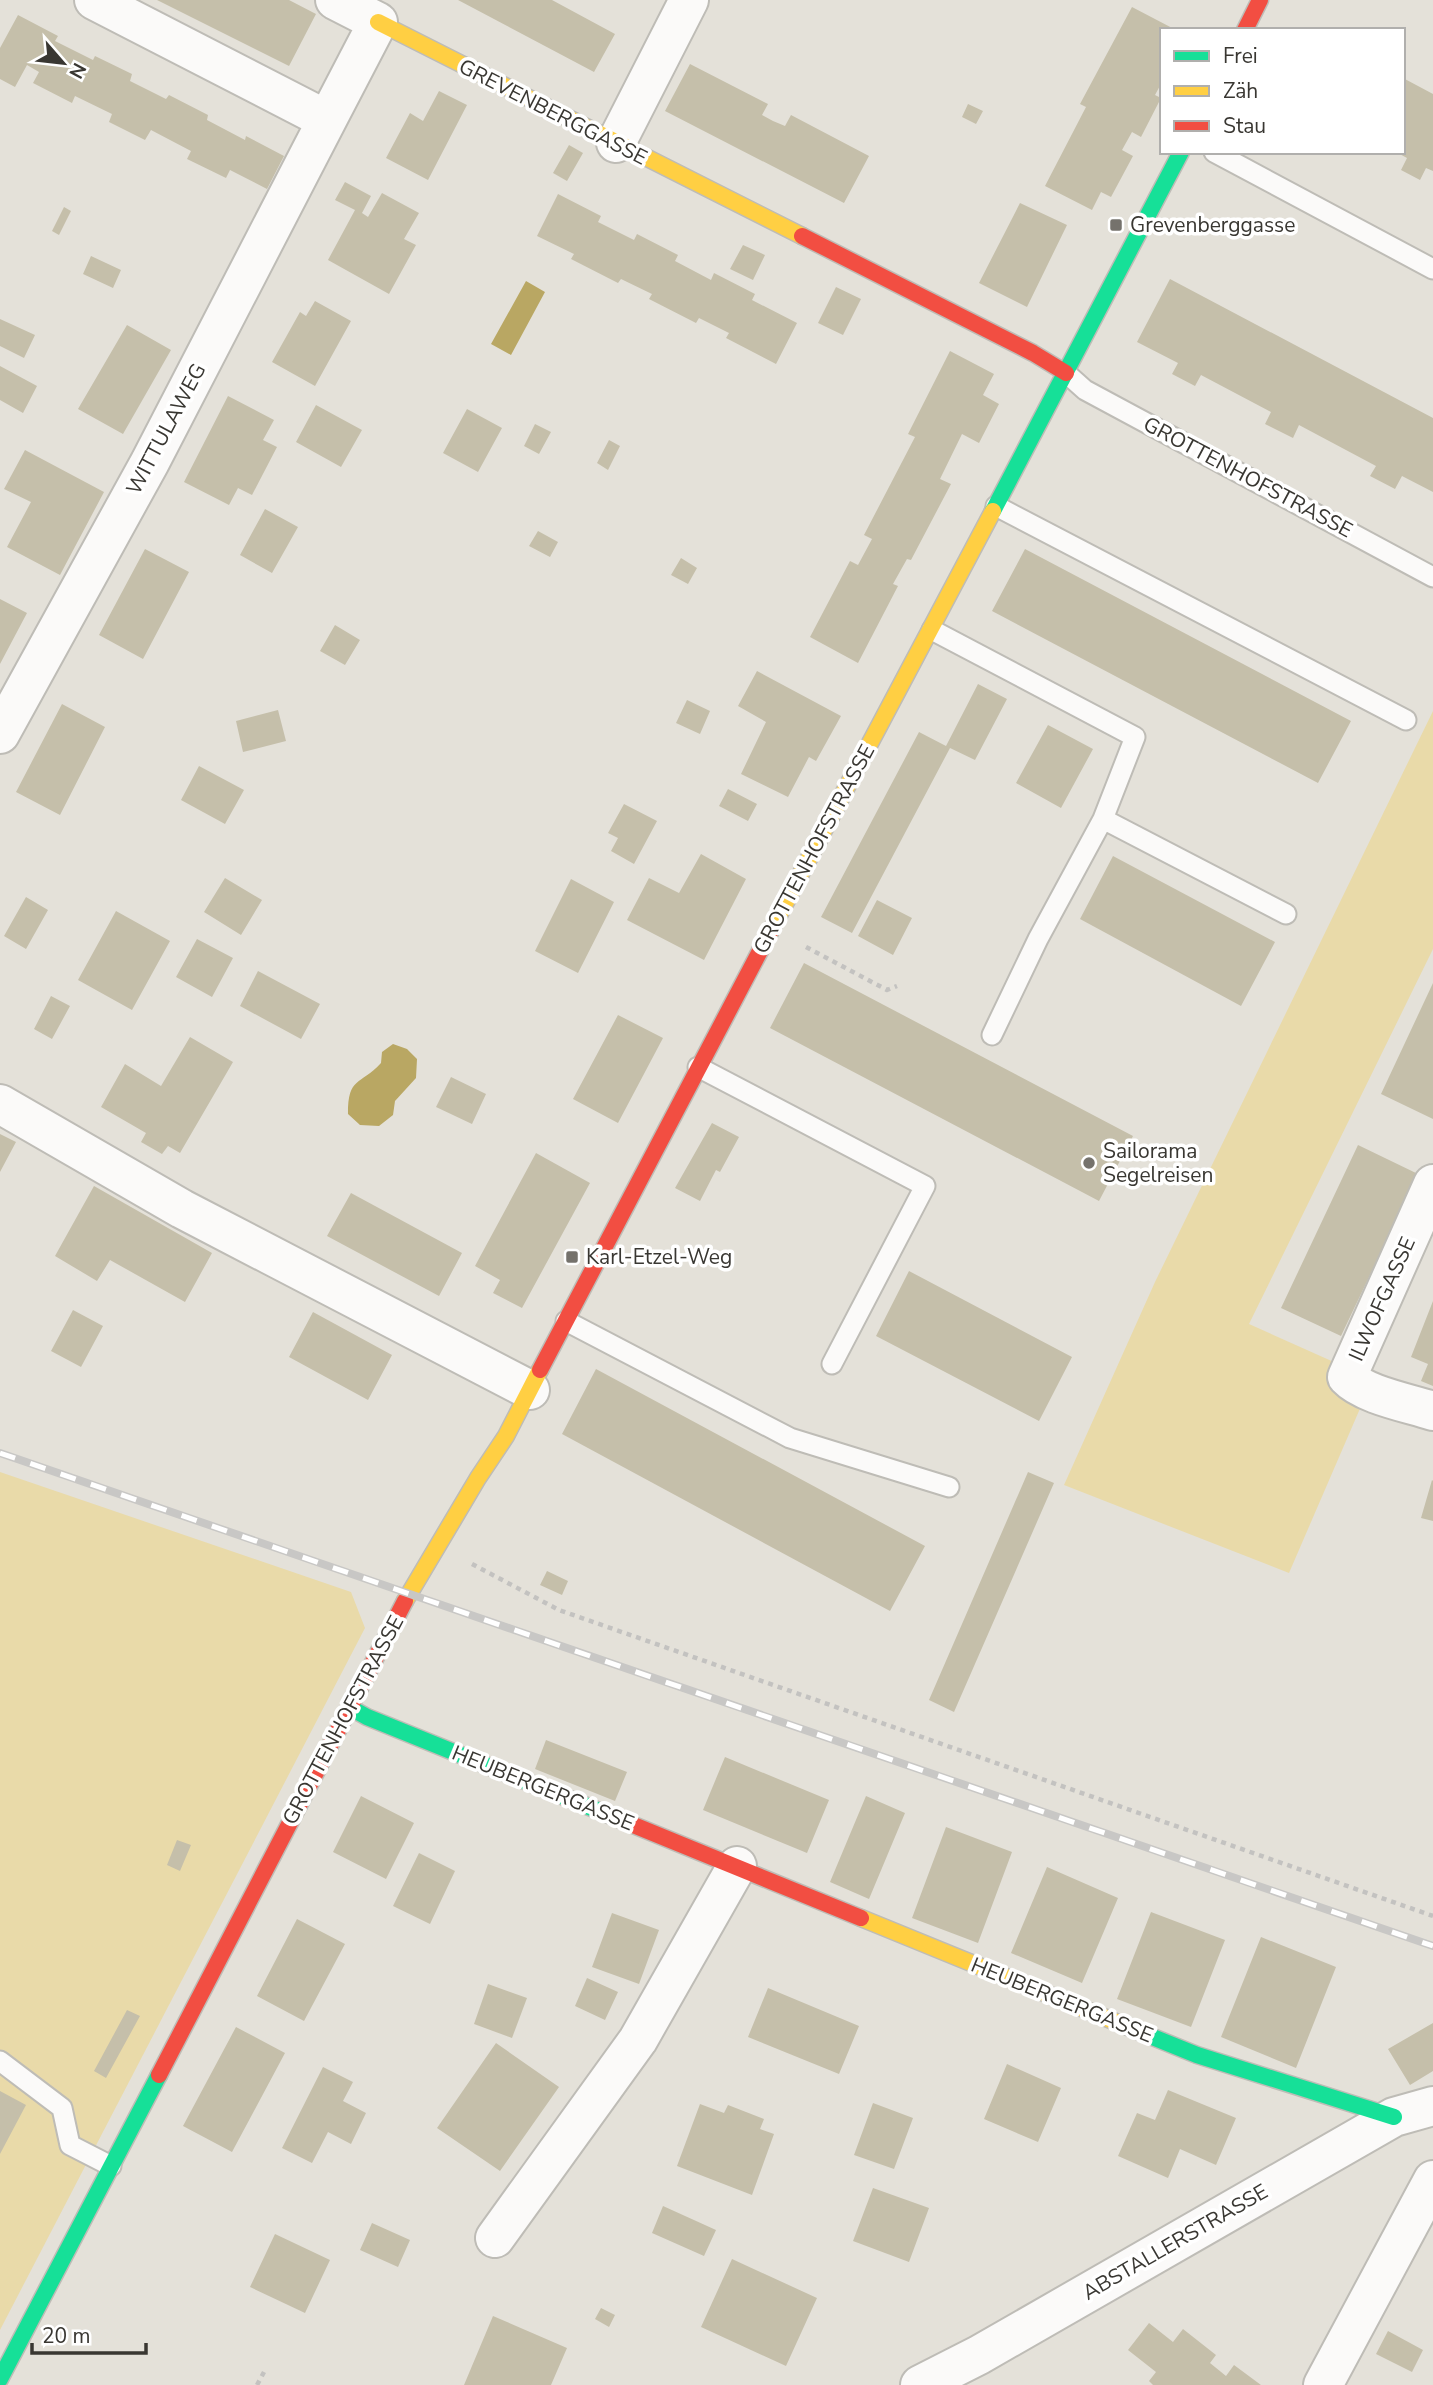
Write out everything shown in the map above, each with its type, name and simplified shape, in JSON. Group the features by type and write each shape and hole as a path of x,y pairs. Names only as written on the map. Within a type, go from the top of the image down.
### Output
{"main road":[{"path":"1246,28 1260,0"},
{"name":"GREVENBERGGASSE","path":"377,22 1020,347 1066,373"},
{"name":"GROTTENHOFSTRASSE","path":"0,2379 349,1707 439,1541 506,1436 1180,154"},
{"name":"HEUBERGERGASSE","path":"349,1707 379,1722 1197,2055 1394,2117"}],"street":[{"path":"94,0 327,120 377,22"},
{"name":"GREVENBERGGASSE","path":"335,0 377,22"},
{"path":"616,143 689,0"},
{"name":"WITTULAWEG","path":"0,734 150,461 327,120"},
{"path":"0,1104 182,1209 530,1390"},
{"name":"ILWOFGASSE","path":"1433,1184 1347,1377 1378,1394 1433,1411"},
{"path":"495,2238 638,2040 737,1866"},
{"name":"ABSTALLERSTRASSE","path":"920,2385 979,2355 1394,2117 1433,2106"},
{"path":"1324,2385 1433,2180"}],"lane":[{"path":"1218,154 1433,269"},
{"name":"GROTTENHOFSTRASSE","path":"1066,373 1085,390 1433,577"},
{"path":"996,506 1406,720"},
{"path":"932,630 1135,737 1103,819 1038,939 992,1035"},
{"path":"1103,819 1286,914"},
{"path":"698,1067 925,1186 832,1364"},
{"path":"566,1321 790,1438 949,1487"},
{"path":"0,2061 62,2108 70,2145 111,2166"}],"path":[{"path":"771,929 887,990 897,986"},
{"path":"439,1541 459,1558 559,1611 1433,1916"},
{"path":"257,2385 264,2372"}],"shaded area":[{"path":"526,281 545,292 511,355 491,344"},
{"path":"1433,711 1433,949 1249,1324 1345,1367 1365,1397 1289,1573 1064,1485 1155,1282"},
{"path":"393,1044 407,1049 417,1059 416,1078 395,1101 393,1115 379,1126 360,1125 348,1114 350,1093 357,1083 381,1063 382,1052"},
{"path":"0,1472 351,1592 365,1628 0,2330"}],"building":[{"path":"157,0 289,0 316,14 289,66"},
{"path":"458,0 552,0 615,34 594,72"},
{"path":"1132,7 1172,28 1160,28 1160,86 1155,95 1160,100 1141,137 1132,132 1122,150 1133,156 1111,197 1101,192 1092,210 1045,186 1086,107 1080,104"},
{"path":"18,15 58,36 55,41 93,60 95,56 132,74 130,81 166,99 169,95 208,115 207,120 284,156 267,189 230,170 226,178 187,159 191,151 151,130 145,140 109,122 112,114 75,96 72,103 33,83 39,72 27,65 15,87 0,79 0,48"},
{"path":"690,64 768,104 762,115 773,121 785,126 791,115 869,156 844,203 665,111"},
{"path":"1405,79 1433,94 1433,171 1426,168 1420,180 1401,170 1407,158 1400,154 1405,154"},
{"path":"439,91 467,105 428,180 386,158 410,113 423,121"},
{"path":"968,104 983,111 976,124 962,117"},
{"path":"569,145 583,153 567,181 553,173"},
{"path":"345,182 371,196 362,213 368,217 382,193 419,213 404,239 416,245 389,294 328,260 355,210 335,200"},
{"path":"558,194 601,216 598,222 634,240 637,234 678,255 675,261 711,280 714,273 755,294 752,300 797,323 776,364 726,338 729,333 699,318 696,323 649,299 652,294 621,279 618,283 571,259 574,254 537,236"},
{"path":"1020,203 1067,225 1027,307 979,283"},
{"path":"64,207 71,211 59,235 52,231"},
{"path":"743,245 765,255 753,280 730,269"},
{"path":"91,256 121,270 113,288 83,274"},
{"path":"1170,279 1433,418 1433,492 1402,476 1395,489 1370,476 1376,466 1299,425 1293,438 1265,424 1271,412 1201,375 1195,386 1172,374 1178,363 1137,342"},
{"path":"836,287 861,299 843,335 818,323"},
{"path":"315,301 351,321 315,386 272,362 300,312 306,316"},
{"path":"0,319 35,335 24,358 0,346"},
{"path":"127,325 171,350 123,434 78,409"},
{"path":"950,351 994,374 983,395 999,404 979,443 962,434 940,479 951,484 911,560 907,559 893,584 898,586 858,663 810,637 850,561 858,565 872,539 864,535 915,437 908,434"},
{"path":"0,366 37,386 23,413 0,400"},
{"path":"228,396 274,420 263,440 277,447 252,495 238,488 229,505 184,482"},
{"path":"316,405 362,430 341,467 296,442"},
{"path":"467,409 502,428 478,472 443,453"},
{"path":"535,424 551,432 539,454 524,446"},
{"path":"609,440 620,446 608,470 597,463"},
{"path":"25,450 104,492 60,575 7,547 31,502 4,489"},
{"path":"265,509 298,527 272,573 240,555"},
{"path":"538,531 558,542 550,557 529,546"},
{"path":"145,549 189,572 143,659 99,635"},
{"path":"1025,549 1351,721 1318,783 992,611"},
{"path":"681,558 697,568 688,584 671,575"},
{"path":"0,599 27,613 0,664"},
{"path":"335,625 360,640 345,665 320,651"},
{"path":"757,671 841,716 816,761 809,757 788,797 741,774 766,722 738,706"},
{"path":"978,684 1007,699 975,760 950,748 852,933 821,917 919,732 946,746"},
{"path":"687,700 710,711 700,734 676,723"},
{"path":"62,704 105,727 60,815 16,792"},
{"path":"278,710 286,741 243,752 236,721"},
{"path":"1048,725 1093,749 1061,808 1016,783"},
{"path":"199,766 244,790 225,824 181,800"},
{"path":"728,789 757,804 748,821 719,806"},
{"path":"624,804 657,821 634,864 611,851 618,838 608,833"},
{"path":"701,854 746,879 704,960 627,920 649,878 679,893"},
{"path":"1113,856 1275,942 1241,1006 1080,919"},
{"path":"225,878 262,900 241,935 204,912"},
{"path":"571,879 614,902 578,973 535,951"},
{"path":"26,897 48,910 26,949 4,936"},
{"path":"877,900 912,918 893,955 858,936"},
{"path":"116,911 170,941 132,1010 78,980"},
{"path":"197,939 233,958 212,997 176,977"},
{"path":"804,963 1133,1136 1099,1201 770,1028"},
{"path":"258,971 320,1004 301,1039 240,1006"},
{"path":"1433,983 1433,1119 1381,1094"},
{"path":"51,996 70,1006 52,1039 34,1029"},
{"path":"618,1015 663,1038 618,1123 573,1099"},
{"path":"190,1037 233,1062 180,1153 168,1146 162,1154 141,1142 146,1133 101,1107 125,1064 161,1086"},
{"path":"451,1077 486,1094 472,1124 436,1107"},
{"path":"712,1123 739,1137 720,1172 716,1170 700,1201 675,1188"},
{"path":"0,1134 16,1142 0,1172"},
{"path":"1358,1145 1418,1174 1341,1336 1281,1308"},
{"path":"536,1153 590,1183 522,1308 493,1293 500,1280 475,1266"},
{"path":"94,1186 212,1253 185,1302 110,1260 97,1281 55,1256"},
{"path":"351,1193 462,1253 439,1296 327,1236"},
{"path":"909,1271 1072,1357 1039,1421 876,1336"},
{"path":"1433,1301 1433,1386 1421,1381 1428,1364 1411,1357"},
{"path":"73,1310 103,1326 81,1367 51,1351"},
{"path":"313,1312 392,1355 368,1400 289,1357"},
{"path":"596,1369 925,1546 890,1611 562,1434"},
{"path":"1028,1472 1054,1483 954,1712 929,1700"},
{"path":"1433,1481 1433,1521 1421,1518"},
{"path":"547,1571 568,1581 562,1595 540,1585"},
{"path":"546,1740 627,1772 615,1801 535,1769"},
{"path":"725,1757 829,1800 807,1853 703,1810"},
{"path":"361,1796 414,1823 386,1879 333,1852"},
{"path":"866,1796 905,1813 869,1899 830,1882"},
{"path":"946,1827 1012,1852 978,1943 912,1918"},
{"path":"177,1840 191,1845 180,1871 167,1865"},
{"path":"419,1853 455,1871 430,1924 393,1906"},
{"path":"1047,1867 1118,1898 1082,1983 1011,1953"},
{"path":"1151,1912 1225,1940 1191,2027 1117,1999"},
{"path":"612,1913 659,1930 639,1984 592,1967"},
{"path":"297,1919 345,1944 304,2021 257,1996"},
{"path":"1261,1937 1336,1967 1296,2068 1221,2037"},
{"path":"587,1978 618,1992 605,2020 575,2006"},
{"path":"488,1984 527,1998 512,2038 474,2024"},
{"path":"768,1988 859,2026 839,2074 748,2037"},
{"path":"127,2010 140,2016 106,2078 94,2071"},
{"path":"1433,2023 1433,2071 1410,2085 1388,2049"},
{"path":"236,2027 285,2053 232,2152 183,2126"},
{"path":"496,2043 559,2087 500,2171 437,2128"},
{"path":"1007,2064 1061,2088 1038,2142 984,2119"},
{"path":"323,2067 353,2082 343,2101 366,2113 351,2144 328,2132 312,2163 282,2148"},
{"path":"1168,2090 1236,2118 1216,2165 1180,2149 1168,2178 1118,2156 1137,2113 1155,2120"},
{"path":"0,2091 26,2105 0,2154"},
{"path":"873,2103 913,2118 894,2169 854,2155"},
{"path":"700,2104 724,2113 728,2105 764,2119 760,2129 774,2134 752,2195 677,2166"},
{"path":"873,2188 929,2208 909,2262 853,2241"},
{"path":"663,2206 716,2230 704,2256 652,2233"},
{"path":"372,2223 410,2240 398,2267 360,2250"},
{"path":"275,2234 330,2260 305,2313 250,2287"},
{"path":"732,2259 817,2298 786,2366 701,2327"},
{"path":"601,2308 615,2315 609,2327 595,2319"},
{"path":"493,2316 567,2348 551,2385 464,2385"},
{"path":"1149,2323 1173,2342 1183,2329 1216,2355 1210,2363 1226,2376 1234,2365 1261,2385 1153,2385 1149,2381 1156,2372 1128,2350"},
{"path":"1388,2331 1423,2350 1412,2372 1376,2354"}],"railway":[{"path":"0,1453 1433,1946"}],"traffic: fast":[{"path":"993,511 1180,154"},
{"path":"349,1707 367,1717 604,1813"},
{"path":"1128,2027 1197,2055 1394,2117"},
{"path":"0,2379 159,2075"}],"traffic: slow":[{"path":"378,22 802,236"},
{"path":"770,932 993,511"},
{"path":"405,1601 506,1436 540,1370"},
{"path":"861,1918 1128,2027"}],"traffic: jam":[{"path":"1246,28 1260,0"},
{"path":"802,236 1033,353 1066,373"},
{"path":"540,1370 770,932"},
{"path":"159,2075 405,1601"},
{"path":"604,1813 861,1918"}],"place":[{"name":"Grevenberggasse","path":"1116,225"},
{"name":"Sailorama Segelreisen","path":"1089,1163"},
{"name":"Karl-Etzel-Weg","path":"572,1257"}]}
